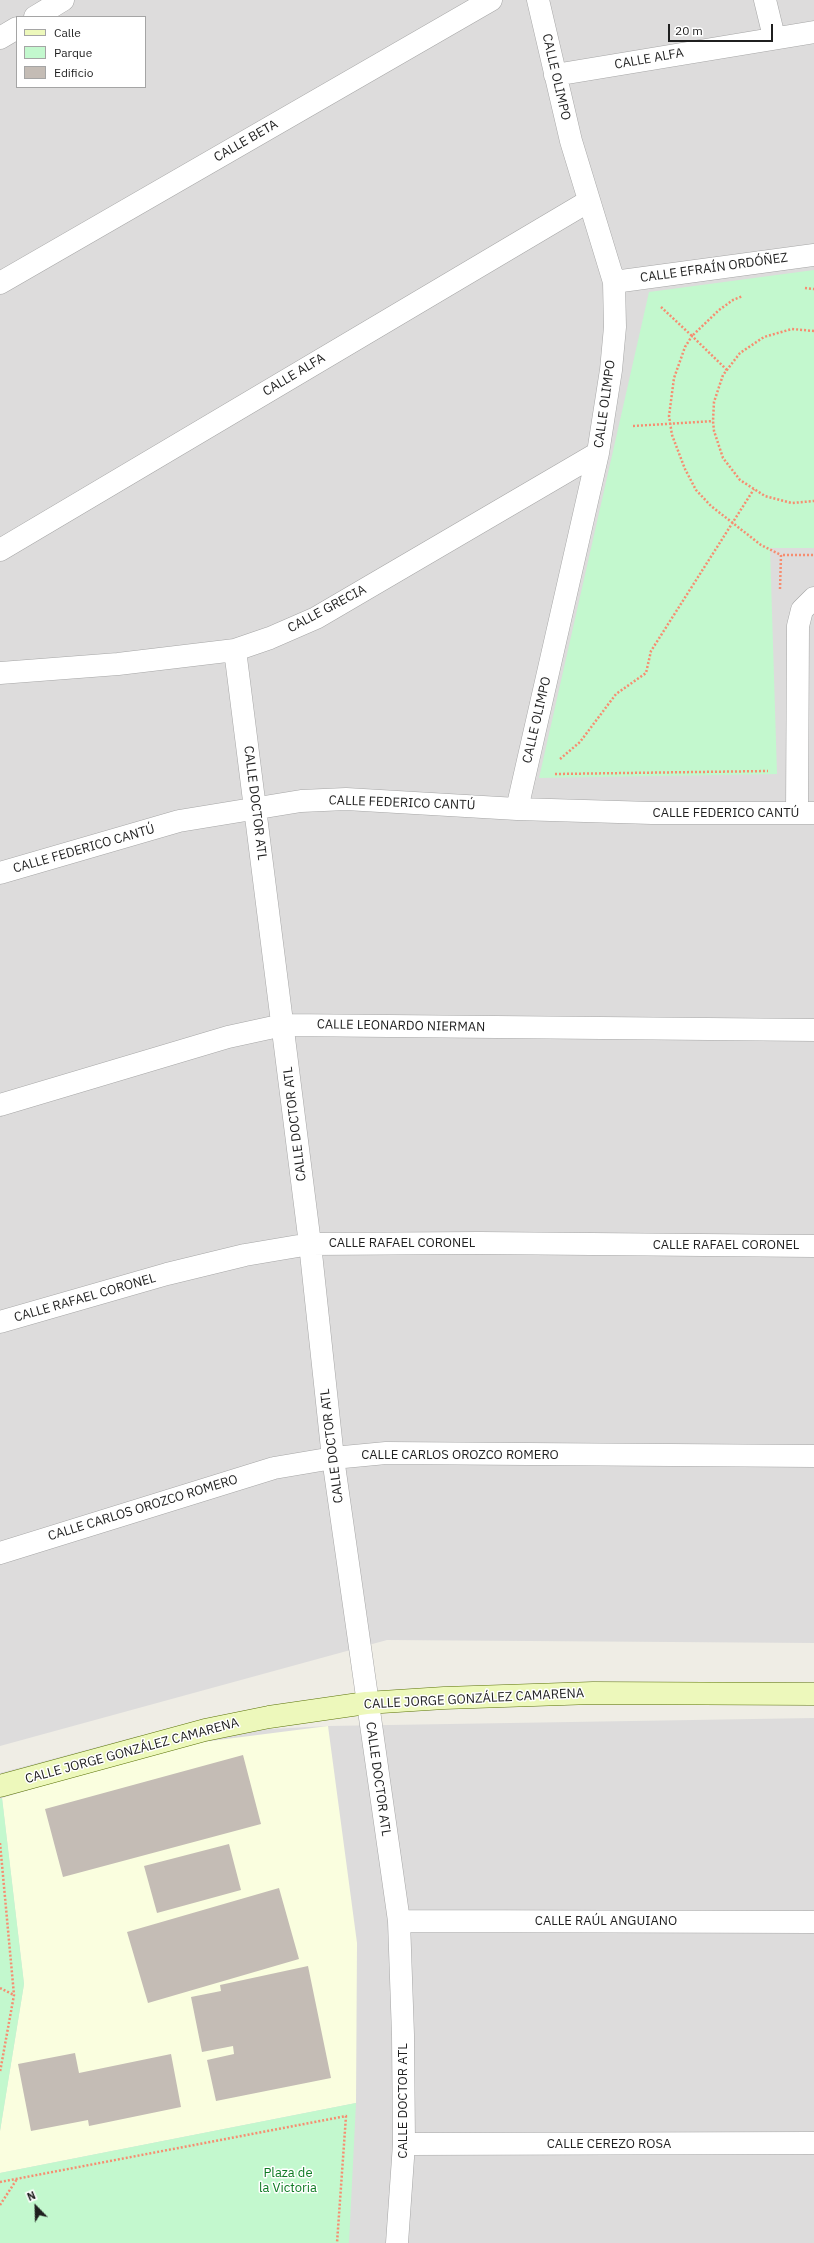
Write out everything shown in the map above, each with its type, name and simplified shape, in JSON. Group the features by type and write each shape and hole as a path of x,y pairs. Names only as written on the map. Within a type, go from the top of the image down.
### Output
{"street":[{"path":"37,16 63,0"},
{"name":"CALLE BETA","path":"0,283 492,0"},
{"name":"CALLE OLIMPO","path":"516,809 598,452 612,370 615,327 614,282 571,141 538,0"},
{"path":"765,0 774,37"},
{"path":"0,38 16,29"},
{"name":"CALLE ALFA","path":"555,75 774,37 814,32"},
{"name":"CALLE ALFA","path":"0,550 589,201"},
{"name":"CALLE EFRAÍN ORDÓÑEZ","path":"614,282 814,255"},
{"name":"CALLE GRECIA","path":"0,673 118,664 235,650 270,638 316,618 598,452"},
{"path":"805,813 798,626 802,610 813,598"},
{"name":"CALLE DOCTOR ATL","path":"235,650 310,1244 333,1458 366,1703 399,1921 403,2034 404,2144 397,2243"},
{"name":"CALLE FEDERICO CANTÚ","path":"0,873 179,821 256,807 301,801 346,799 516,809 652,813 805,813"},
{"name":"CALLE LEONARDO NIERMAN","path":"0,1105 228,1037 283,1025 814,1030"},
{"name":"CALLE RAFAEL CORONEL","path":"0,1322 166,1274 245,1255 310,1244 480,1243 814,1246"},
{"name":"CALLE CARLOS OROZCO ROMERO","path":"0,1553 266,1470 333,1458 386,1453 814,1456"},
{"name":"CALLE JORGE GONZÁLEZ CAMARENA","path":"0,1786 205,1730 269,1717 366,1703 444,1698 593,1693 814,1694"},
{"name":"CALLE RAÚL ANGUIANO","path":"399,1921 814,1922"},
{"name":"CALLE CEREZO ROSA","path":"404,2144 814,2143"}],"path":[{"path":"799,288 814,289"},
{"path":"744,296 732,300 719,310 692,336 685,347 674,378 670,396 671,424 678,452 696,490 731,524 761,546 781,555"},
{"path":"656,302 727,370"},
{"path":"814,331 792,329 764,337 740,353 723,375 714,402 713,421 714,431 723,458 740,480 765,496 792,503 814,501"},
{"path":"632,426 713,421"},
{"path":"559,760 580,742 616,694 646,673 651,652 754,489"},
{"path":"551,774 775,771"},
{"path":"0,1843 14,1995 0,2072"},
{"path":"0,1988 14,1995"},
{"path":"0,2182 346,2116 337,2243"},
{"path":"0,2205 17,2179"}],"shaded area":[{"path":"0,0 814,0 814,1643 387,1640 0,1746"},
{"path":"814,1718 814,2243 0,2243 0,1773 138,1736 328,1726"},
{"path":"328,1726 357,1943 356,2103 0,2173 0,2131 24,1984 2,1798 179,1745"}],"green space":[{"path":"814,270 814,548 770,548 777,774 539,778 649,292"},
{"path":"2,1798 24,1984 0,2131 0,1799"},
{"name":"Plaza de la Victoria","path":"356,2103 349,2243 0,2243 0,2173"}],"building":[{"path":"243,1755 261,1824 63,1877 45,1809"},
{"path":"229,1844 241,1890 157,1913 144,1866"},
{"path":"279,1888 299,1959 148,2003 127,1932"},
{"path":"308,1966 331,2078 216,2101 207,2060 234,2054 233,2046 202,2052 191,1997 221,1991 220,1985"},
{"path":"75,2053 79,2073 171,2054 181,2107 89,2126 88,2120 31,2131 18,2064"}]}
